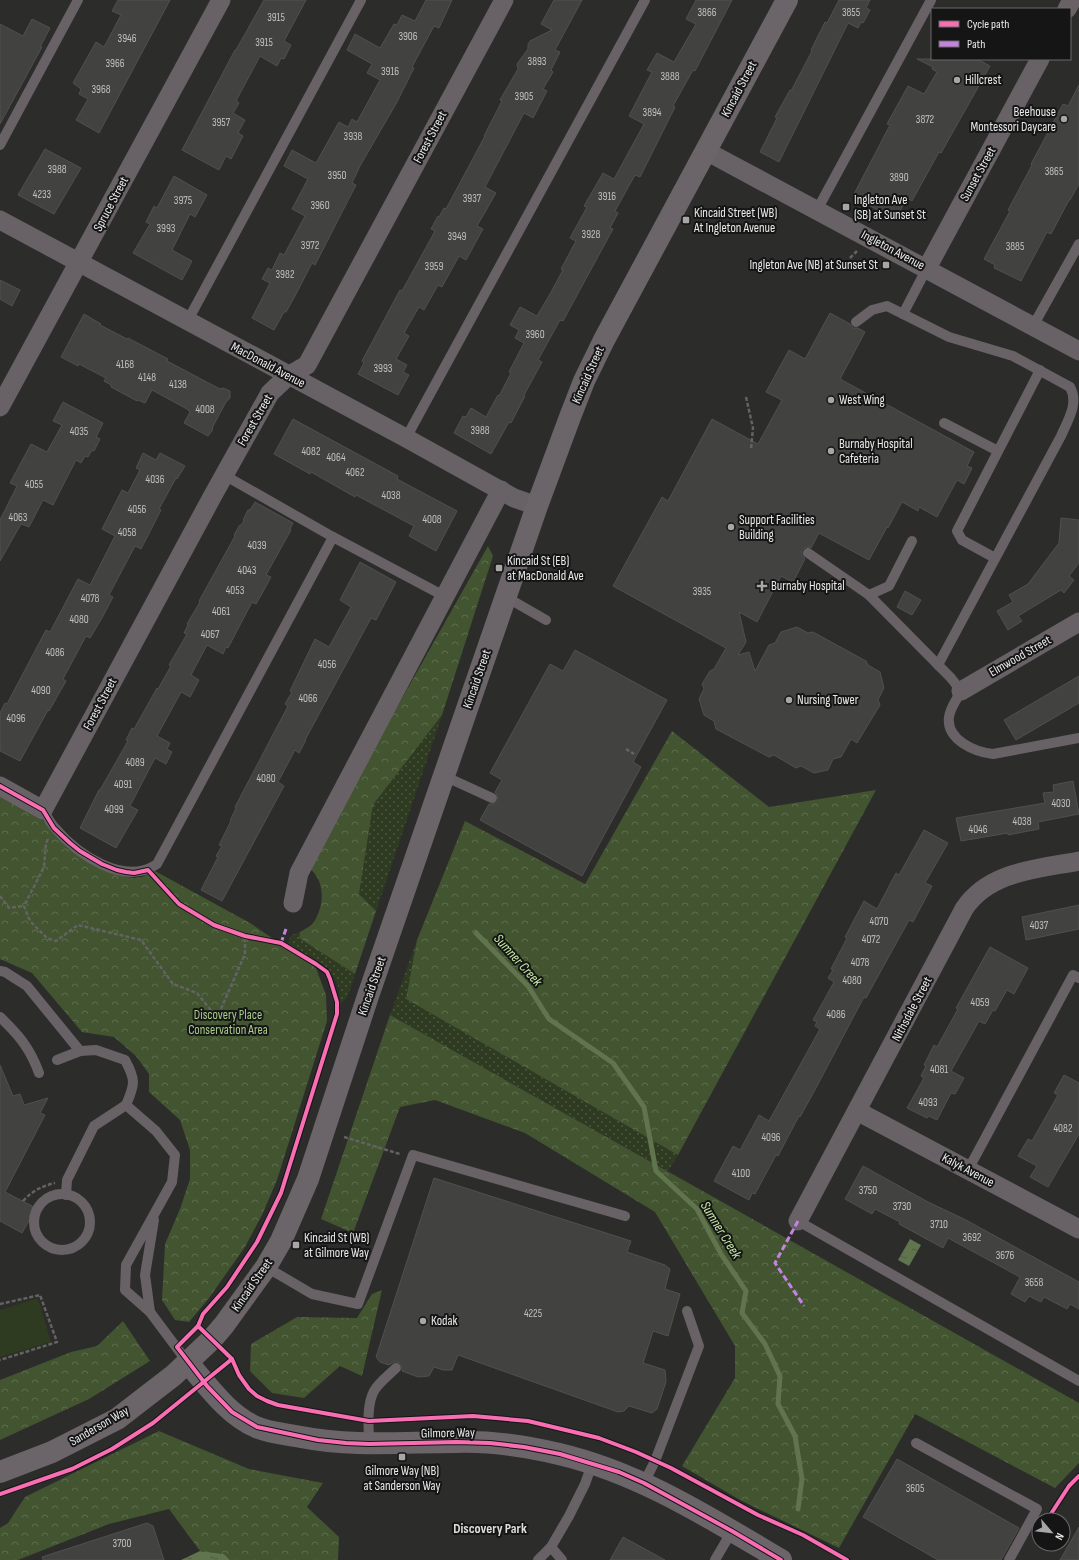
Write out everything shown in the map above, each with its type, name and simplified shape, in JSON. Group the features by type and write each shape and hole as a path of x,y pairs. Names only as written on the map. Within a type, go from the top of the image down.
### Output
{"street":[{"name":"Spruce Street","path":"0,407 221,0"},
{"name":"Forest Street","path":"43,810 270,393 288,376 307,365 504,0"},
{"name":"Kincaid Street","path":"188,1363 212,1340 224,1325 266,1267 281,1241 308,1179 368,996 537,506 570,417 604,340 787,0"},
{"name":"Sunset Street","path":"927,268 1039,60"},
{"name":"Ingleton Avenue","path":"706,150 1079,351"},
{"name":"MacDonald Avenue","path":"0,220 187,322 406,438 514,498 537,506"},
{"path":"292,903 299,873 501,490"},
{"name":"Elmwood Street","path":"961,691 1079,622"},
{"path":"0,786 43,810"},
{"name":"Nithsdale Street","path":"798,1222 964,909 976,894 991,883 1007,876 1079,861"},
{"name":"Kalyk Avenue","path":"857,1111 968,1170 1078,1225"},
{"name":"Gilmore Way","path":"188,1363 207,1386 232,1412 257,1427 318,1440 369,1444 457,1442 490,1443 524,1447 560,1454 619,1472 644,1483 732,1531 781,1560"},
{"name":"Sanderson Way","path":"0,1472 52,1452 117,1419 146,1398 188,1363"}],"lane":[{"path":"0,145 78,0"},
{"path":"187,322 361,0"},
{"path":"406,438 645,0"},
{"path":"817,210 931,0"},
{"path":"1033,326 1079,244"},
{"path":"904,314 927,268"},
{"path":"856,322 872,310 887,306 949,337 994,349 1013,356 1070,387 1076,399 1061,436 938,665"},
{"path":"995,558 962,540 957,531 1040,370"},
{"path":"944,423 998,452"},
{"path":"224,475 333,537 444,596"},
{"path":"43,810 54,828 80,851 102,864 117,870 134,873 148,870 157,864 333,537"},
{"path":"869,595 889,586 912,542"},
{"path":"808,553 869,595 951,678 961,691 950,711 950,728 959,739 973,750 993,754 1079,738"},
{"path":"506,597 546,620"},
{"path":"444,776 492,798"},
{"path":"0,971 5,972 27,986 80,1051"},
{"path":"968,1170 1073,975 1079,978"},
{"path":"0,1017 18,1034 33,1058 39,1073"},
{"path":"57,1060 80,1051 96,1050 125,1060 134,1076 132,1090 126,1105 94,1126 67,1180 66,1195"},
{"path":"126,1105 156,1131 175,1155 172,1182 126,1265 125,1290 150,1312 188,1363"},
{"path":"266,1267 312,1294 358,1304 413,1155 625,1216"},
{"path":"56,1195 66,1195 74,1197 82,1202 90,1219 89,1228 86,1236 80,1244 63,1250 54,1249 46,1245 37,1234 34,1221 36,1212 41,1204 48,1198 56,1195"},
{"path":"150,1312 145,1275 155,1214"},
{"path":"798,1222 1079,1381"},
{"path":"644,1483 655,1460 699,1346 687,1311"},
{"path":"369,1444 369,1409 374,1391 396,1368"},
{"path":"916,1443 1037,1509 1009,1560"},
{"path":"538,1560 551,1547 569,1516 585,1484 592,1464"},
{"path":"715,1560 732,1531"},
{"path":"551,1547 562,1560"}],"path":[{"path":"850,258 858,251"},
{"path":"746,397 753,428 751,449"},
{"path":"626,749 634,754"},
{"path":"54,828 46,843 44,867 24,906 30,921 48,938 56,941 78,925 141,940 173,984 197,993 217,1018 244,954 245,936"},
{"path":"0,896 9,908 24,906"},
{"path":"344,1137 412,1158"},
{"path":"23,1201 29,1194 43,1186 67,1180"},
{"path":"0,1304 40,1295 57,1342 0,1360"}],"shaded area":[{"path":"442,715 376,911 359,894 373,805"},
{"path":"300,932 299,938 355,974 347,998 339,1005 339,989 331,973 318,962 287,944 292,935"},
{"path":"417,940 406,999 678,1155 668,1171 390,1015"},
{"path":"38,1298 51,1342 0,1357 0,1310"}],"green space":[{"path":"488,546 493,556 442,715 373,805 359,894 376,911 355,974 299,938 300,932 309,927 317,916 320,909 322,893 318,878 307,867"},
{"path":"672,731 769,807 876,790 678,1155 406,999 417,940 465,821 585,884"},
{"name":"Discovery Place Conservation Area","path":"0,793 34,811 67,846 101,869 114,874 133,878 142,877 155,871 250,923 316,968 326,995 327,1021 277,1180 262,1215 245,1247 209,1298 189,1322 175,1320 162,1300 165,1244 180,1209 190,1179 190,1150 180,1120 149,1092 149,1074 136,1056 114,1037 82,1032 32,973 0,959"},
{"path":"390,1015 1079,1403 1079,1463 1055,1488 915,1414 839,1548 740,1500 682,1466 735,1378 735,1346 655,1212 525,1133 435,1100 400,1107 353,1233 321,1219"},
{"path":"382,1290 362,1376 340,1366 304,1398 272,1393 250,1371 251,1344 297,1317 357,1318 372,1294"},
{"path":"123,1321 150,1361 89,1399 0,1440 0,1380 71,1352 97,1346"},
{"path":"159,1431 249,1469 323,1483 307,1507 339,1537 338,1560 230,1560 224,1554 200,1551 169,1509 109,1524 18,1560 0,1560 0,1528 8,1523 25,1497"}],"water":[{"path":"910,1239 921,1245 909,1266 898,1260"},
{"path":"200,1551 224,1554 230,1560 181,1560"}],"building":[{"path":"118,0 170,0 99,133 76,120 88,99 79,94 81,89 73,83 96,42 104,47 121,15 112,11"},
{"path":"264,0 306,0 284,41 291,45 284,59 281,58 277,66 260,56 236,101 239,103 233,113 245,120 238,133 243,136 231,159 226,156 219,170 182,150 235,50"},
{"path":"426,0 452,0 439,28 434,26 412,67 414,68 397,102 360,166 352,183 356,185 315,265 312,263 286,312 284,312 274,330 252,318 270,283 262,279 268,268 272,270 280,253 284,255 305,216 292,209 308,179 284,166 292,150 316,163 339,122 348,127 352,119 357,122 380,80 367,73 372,64 347,50 355,34 380,48 394,24 397,25 402,15 415,21"},
{"path":"554,0 582,0 555,50 560,52 551,70 553,72 543,89 547,91 533,118 524,113 485,187 496,193 477,226 483,229 466,260 459,256 442,287 438,285 424,310 419,307 404,333 409,336 396,359 407,365 403,372 409,375 398,395 358,374 364,363 362,361 400,290 402,291 435,231 431,229 438,216 439,217 444,208 446,209 485,136 502,101 500,100 518,69 517,64 528,49 530,41 552,30 541,24"},
{"path":"696,0 732,0 695,71 693,70 673,106 675,107 640,177 635,175 615,211 618,213 610,228 613,229 563,321 560,320 538,360 542,362 511,423 509,422 491,454 454,433 463,416 466,417 471,408 486,417 498,395 499,396 524,343 515,338 519,330 510,325 520,307 537,316 550,294 576,241 570,238 587,207 584,206 603,173 614,179 644,124 629,116 652,72 647,70 657,53 674,62 696,24 686,19"},
{"path":"839,0 870,0 866,8 870,10 863,23 861,22 858,28 848,23 779,162 760,152 777,118 775,117 790,90 791,91 825,22 827,23"},
{"path":"32,19 50,28 40,47 42,47 0,124 0,24 23,36"},
{"path":"917,59 979,60 990,66 912,201 907,198 895,220 853,196 890,125 887,124 908,86 924,94 937,72 932,69 933,67"},
{"path":"1079,85 1079,184 1051,234 1047,232 1021,281 994,268 995,265 984,259 1010,211 1008,210 1063,104 1068,106"},
{"path":"45,149 81,168 54,214 18,195"},
{"path":"174,176 207,195 195,217 190,214 172,250 192,261 182,280 133,253 150,224 146,222 154,206 157,208"},
{"path":"0,280 20,290 12,306 0,299"},
{"path":"830,313 850,324 853,328 858,328 865,332 840,379 974,452 967,466 972,468 964,484 957,480 937,517 919,507 918,511 902,502 869,560 819,533 811,548 806,547 802,550 802,555 805,559 793,582 781,576 757,622 739,612 746,642 738,655 749,652 755,671 769,645 775,643 781,632 797,627 808,633 813,632 866,661 868,665 880,672 884,688 878,700 880,705 857,743 851,739 841,757 833,759 828,770 814,773 801,766 796,768 774,755 769,757 716,729 714,721 704,715 699,699 704,689 702,684 710,671 714,669 726,648 613,586 662,497 668,501 712,419 758,444 782,400 766,392 789,350 805,359"},
{"path":"84,314 101,324 100,325 168,359 167,361 220,389 223,388 230,391 230,398 226,402 208,436 184,423 190,412 187,409 152,390 145,403 138,400 137,401 111,387 111,385 104,381 106,378 79,364 78,366 61,357"},
{"path":"63,402 103,423 96,437 100,439 94,451 92,450 88,457 85,456 81,463 76,460 53,505 43,500 29,527 21,524 0,561 0,520 17,486 10,483 31,444 47,452 62,425 53,421"},
{"path":"293,419 398,476 397,479 457,511 436,551 409,536 414,526 356,495 355,497 311,472 310,474 274,454"},
{"path":"143,453 156,460 160,453 185,466 177,479 176,478 159,509 161,510 141,549 135,546 109,595 113,597 102,618 90,638 86,636 63,679 66,681 20,761 0,751 0,713 5,703 7,704 46,630 50,632 78,579 90,585 115,536 102,529 122,490 128,493 140,470 136,468"},
{"path":"255,502 293,523 290,529 291,530 266,575 271,577 256,604 252,602 228,648 226,647 223,654 207,645 191,675 199,680 190,697 181,692 157,736 170,743 167,749 172,752 166,764 155,758 130,806 138,810 116,848 80,828 99,790 128,741 126,740 132,728 134,729 171,666 169,665 187,634 184,633 188,625 187,624 239,526 243,523 248,510 250,510"},
{"path":"1061,518 1079,520 1079,563 1069,576 1074,580 1064,593 1061,590 1018,616 1022,621 1008,630 997,611 1013,602 1009,595 1028,584 1059,543"},
{"path":"360,562 396,582 376,620 371,618 299,753 295,750 278,782 284,786 222,901 201,890 218,857 216,856 222,846 219,845 231,821 236,808 235,807 288,706 285,704 292,692 290,691 315,639 329,647 351,607 340,600"},
{"path":"905,591 921,600 912,615 897,607"},
{"path":"575,650 667,700 633,762 641,767 582,876 480,820 489,804 493,804 498,800 495,792 502,780 490,773 550,664 563,671"},
{"path":"1079,676 1079,703 1016,740 1004,720"},
{"path":"1073,781 1079,814 1038,822 1039,829 1008,835 1008,833 961,841 956,818 1045,803 1043,793 1054,792 1053,785"},
{"path":"924,830 948,843 925,883 932,886 913,922 909,920 866,998 864,997 778,1156 776,1155 755,1194 752,1193 749,1200 714,1181 733,1146 740,1150 759,1115 769,1121 820,1029 815,1026 817,1022 813,1020 834,982 828,978 833,970 831,969 847,938 845,937 864,901 877,909 896,873 899,875"},
{"path":"1079,905 1079,929 1026,940 1022,917"},
{"path":"990,947 1028,968 1014,994 1007,990 995,1011 993,1010 985,1024 979,1021 951,1071 964,1078 955,1094 951,1093 937,1120 929,1116 927,1118 907,1108 924,1078 921,1076 926,1066 924,1065 934,1045 937,1047 958,1009 956,1008"},
{"path":"0,1065 13,1096 20,1094 24,1105 48,1098 40,1113 45,1115 5,1192 36,1208 22,1233 0,1221"},
{"path":"1064,1075 1079,1083 1079,1134 1048,1187 1030,1177 1037,1166 1018,1156 1028,1139 1032,1141 1058,1095 1054,1093"},
{"path":"863,1166 1079,1282 1079,1309 1070,1304 1067,1309 1044,1297 1041,1302 1029,1296 1025,1302 1011,1294 1020,1277 948,1238 943,1248 875,1209 872,1214 845,1199"},
{"path":"434,1178 631,1241 627,1252 665,1265 670,1269 665,1289 680,1294 668,1336 653,1331 643,1363 665,1370 666,1382 657,1409 652,1413 629,1406 624,1411 618,1412 458,1355 452,1370 443,1370 434,1367 429,1376 418,1377 402,1371 402,1366 398,1362 394,1362 389,1365 380,1362 376,1357"},
{"path":"897,1459 1019,1528 1001,1560 938,1560 863,1517"},
{"path":"147,1523 153,1526 164,1560 43,1560 42,1557"},
{"path":"1079,1527 1079,1560 1060,1560 1065,1552 1071,1552 1071,1541"},
{"path":"623,1537 665,1560 610,1560"}],"waterway":[{"name":"Sumner Creek","path":"476,933 528,986 549,1019 613,1063 644,1107 656,1171 697,1209 721,1254 746,1291 742,1313 765,1344 780,1376 778,1404 795,1436 802,1479 798,1509"}],"marked path":[{"path":"281,943 286,929"},
{"path":"798,1221 775,1263 804,1306"}],"cycle path":[{"path":"0,786 43,810 54,828 70,843 80,851 102,864 126,872 134,873 148,870 179,904 214,925 245,936 281,943 327,972 330,979 337,1002 337,1014 281,1193 257,1242 227,1287 203,1314 198,1326 232,1359 239,1375 249,1389 257,1396 278,1405 369,1421 473,1416 528,1421 599,1438 636,1452 671,1468 758,1515 803,1535 847,1560"},
{"path":"198,1326 177,1347 207,1386 232,1412 257,1427 318,1440 346,1443 490,1443 524,1447 560,1454 619,1472 644,1483 732,1531 781,1560"},
{"path":"0,1494 72,1469 112,1449 153,1423 232,1359"},
{"path":"1052,1512 1069,1486 1079,1476"}],"place":[{"name":"Hillcrest","path":"957,80"},
{"name":"Beehouse Montessori Daycare","path":"1064,119"},
{"name":"Ingleton Ave (SB) at Sunset St","path":"846,207"},
{"name":"Kincaid Street (WB) At Ingleton Avenue","path":"686,220"},
{"name":"Ingleton Ave (NB) at Sunset St","path":"886,265"},
{"name":"West Wing","path":"831,400"},
{"name":"Burnaby Hospital Cafeteria","path":"831,451"},
{"name":"Support Facilities Building","path":"731,527"},
{"name":"Kincaid St (EB) at MacDonald Ave","path":"499,568"},
{"name":"Burnaby Hospital","path":"762,586"},
{"name":"Nursing Tower","path":"789,700"},
{"name":"Kincaid St (WB) at Gilmore Way","path":"296,1245"},
{"name":"Kodak","path":"423,1321"},
{"name":"Gilmore Way (NB) at Sanderson Way","path":"402,1457"}],"district":[{"name":"Discovery Park","path":"490,1528"}]}
